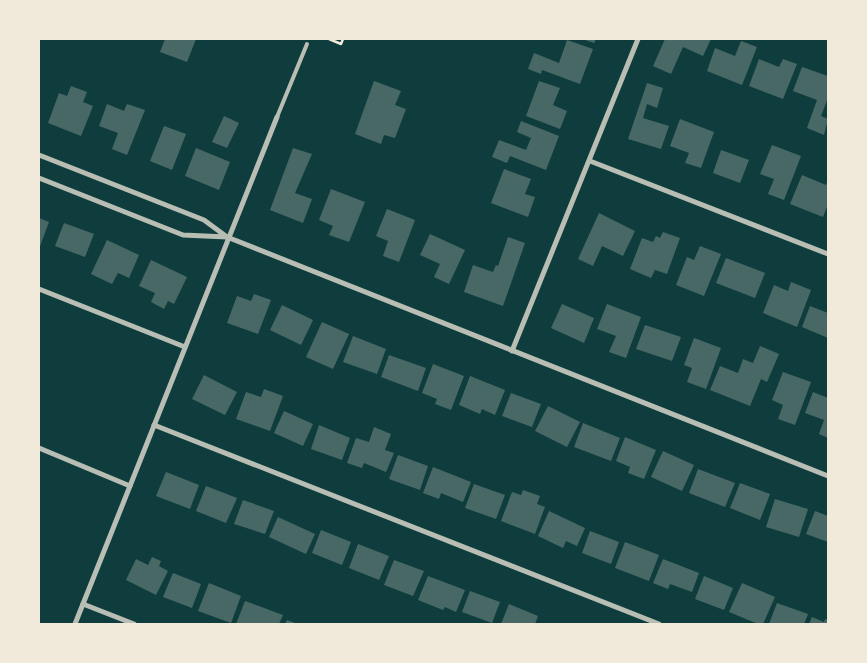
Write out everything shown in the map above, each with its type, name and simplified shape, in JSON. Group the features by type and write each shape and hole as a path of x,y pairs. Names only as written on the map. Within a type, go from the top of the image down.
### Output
{"street":[{"path":"512,351 590,162 638,39"},
{"path":"75,624 227,237 277,117"},
{"path":"39,155 204,220 227,237 828,476"},
{"path":"590,162 828,254"},
{"path":"39,178 184,235 227,237"},
{"path":"39,289 185,347"},
{"path":"154,425 659,624"},
{"path":"39,448 130,486"},
{"path":"83,604 134,624"}],"lane":[{"path":"277,117 307,44"}],"path":[{"path":"329,39 341,44 343,39"}],"building":[{"path":"165,39 196,39 187,62 160,52"},
{"path":"582,39 596,39 594,43"},
{"path":"665,39 711,39 703,56 683,47 671,74 653,66"},
{"path":"567,40 593,49 580,84 542,70 541,74 528,69 534,53 559,63"},
{"path":"741,41 757,47 742,85 707,71 715,48 735,56"},
{"path":"759,59 779,67 783,59 797,64 783,99 749,86"},
{"path":"802,67 828,76 828,98 821,116 828,119 824,135 807,128 817,100 793,91"},
{"path":"374,81 401,91 395,105 406,109 395,138 384,135 381,144 355,134"},
{"path":"539,81 560,88 553,105 567,111 560,129 526,116"},
{"path":"647,83 663,88 657,108 647,104 643,118 669,126 661,149 628,139"},
{"path":"71,86 87,92 83,102 93,106 81,136 48,123 59,93 67,96"},
{"path":"107,104 124,111 127,104 145,110 127,155 112,149 118,133 99,126"},
{"path":"224,116 239,123 227,148 212,142"},
{"path":"680,119 714,132 701,168 685,163 689,153 670,146"},
{"path":"521,121 559,136 546,170 510,156 507,163 492,157 499,140 526,150 531,138 517,132"},
{"path":"164,126 186,134 172,170 150,161"},
{"path":"772,145 801,156 784,200 768,194 774,179 760,174"},
{"path":"196,148 230,162 219,190 185,176"},
{"path":"293,148 312,154 295,193 312,199 303,223 270,210"},
{"path":"721,150 749,160 740,183 713,173"},
{"path":"504,169 531,179 525,194 535,197 528,217 491,203"},
{"path":"802,175 826,185 828,179 828,204 823,217 790,204"},
{"path":"331,189 365,202 349,242 329,235 333,226 319,220"},
{"path":"387,209 415,220 399,262 383,256 388,241 376,236"},
{"path":"599,213 635,231 623,256 602,246 593,266 578,259"},
{"path":"39,218 49,222 39,249"},
{"path":"64,223 94,234 85,257 55,246"},
{"path":"663,232 680,238 667,274 655,270 651,278 630,269 642,238 653,242 656,236 660,238"},
{"path":"430,234 465,250 449,284 434,277 440,264 420,255"},
{"path":"508,237 525,243 503,306 464,292 473,265 493,272 496,265 498,266"},
{"path":"107,240 139,255 129,278 118,273 112,284 91,274"},
{"path":"700,246 721,254 704,296 676,285 687,257 694,260"},
{"path":"726,258 765,273 755,298 716,283"},
{"path":"151,260 187,277 174,304 168,301 164,309 151,302 155,293 139,286"},
{"path":"791,282 811,290 797,327 763,313 774,285 788,291"},
{"path":"254,294 271,300 258,334 227,323 237,296 251,301"},
{"path":"562,304 594,318 584,343 551,328"},
{"path":"607,304 641,317 626,358 609,352 616,336 597,329"},
{"path":"282,305 313,320 301,345 270,330"},
{"path":"810,306 828,313 828,338 802,327"},
{"path":"322,322 349,334 333,369 306,357"},
{"path":"645,325 681,337 672,361 636,349"},
{"path":"353,336 386,349 377,374 343,362"},
{"path":"694,338 721,348 706,389 687,382 692,368 684,365"},
{"path":"760,346 779,354 767,382 761,379 750,406 710,390 720,366 738,373 743,359 753,363"},
{"path":"389,355 426,368 418,391 381,377"},
{"path":"433,364 464,376 451,410 435,404 437,399 422,393"},
{"path":"783,372 811,382 795,425 778,419 783,405 772,400"},
{"path":"204,375 237,392 225,415 192,399"},
{"path":"470,376 505,390 495,415 482,409 480,414 459,405"},
{"path":"264,389 283,396 270,431 236,419 246,392 261,397"},
{"path":"813,392 828,398 828,438 819,434 824,420 805,413"},
{"path":"511,393 541,404 532,427 502,416"},
{"path":"548,406 580,422 567,447 535,431"},
{"path":"284,411 313,424 303,446 274,433"},
{"path":"583,423 620,438 611,461 574,447"},
{"path":"319,425 350,438 342,460 311,449"},
{"path":"374,427 391,434 385,450 394,453 386,472 364,463 362,468 347,463 356,438 369,442"},
{"path":"625,437 656,450 644,479 628,473 630,467 616,461"},
{"path":"663,451 694,465 682,491 651,477"},
{"path":"398,455 428,466 420,490 389,479"},
{"path":"433,467 471,482 463,502 441,493 439,499 423,493"},
{"path":"698,469 735,483 725,507 689,493"},
{"path":"166,472 199,485 190,509 156,496"},
{"path":"740,483 770,494 760,520 730,508"},
{"path":"474,484 505,495 496,519 465,508"},
{"path":"206,486 237,498 226,523 196,511"},
{"path":"523,490 540,496 537,504 545,507 535,534 501,521 512,492 521,495"},
{"path":"775,499 808,509 799,537 766,527"},
{"path":"243,500 274,511 265,534 234,524"},
{"path":"549,511 585,528 577,546 566,541 563,548 538,536"},
{"path":"815,511 828,516 828,542 806,534"},
{"path":"278,517 315,534 306,554 269,537"},
{"path":"321,530 351,542 342,565 312,553"},
{"path":"590,531 619,542 611,564 582,553"},
{"path":"625,542 659,555 649,581 615,568"},
{"path":"358,544 389,556 379,580 349,568"},
{"path":"152,557 161,561 159,566 168,571 156,595 126,580 136,559 148,565"},
{"path":"663,559 699,573 692,592 670,584 668,589 653,583"},
{"path":"394,560 424,571 413,596 384,585"},
{"path":"173,573 201,584 192,608 163,597"},
{"path":"428,576 465,590 456,612 445,607 443,610 418,600"},
{"path":"704,576 733,588 724,610 695,599"},
{"path":"209,583 241,596 231,623 198,611"},
{"path":"742,583 775,597 763,624 758,624 729,612"},
{"path":"470,591 500,602 492,623 462,612"},
{"path":"245,601 283,615 279,624 236,624"},
{"path":"777,603 808,614 804,624 769,624"},
{"path":"509,604 538,616 535,624 501,624"},
{"path":"812,617 824,622 825,619 828,620 828,624 809,624"},
{"path":"287,620 298,624 285,624"}]}
